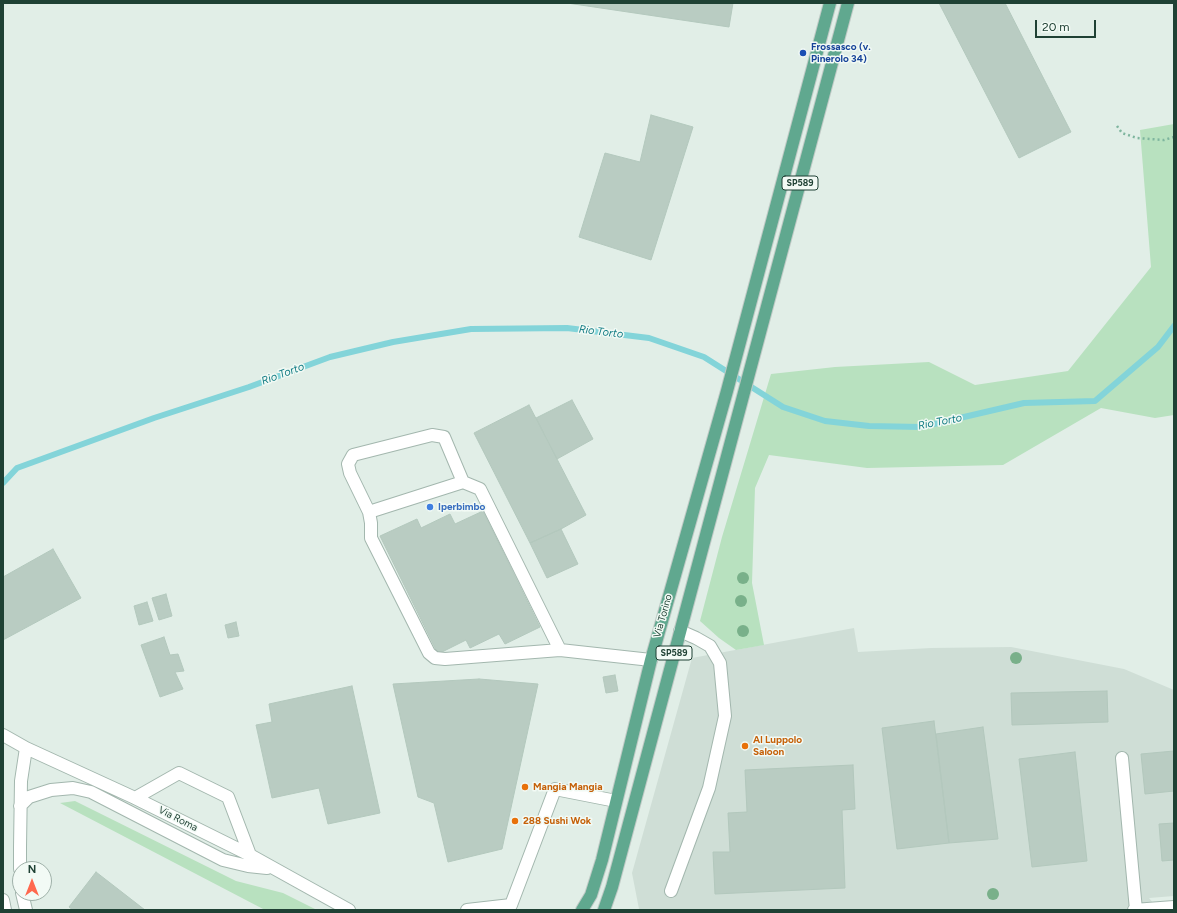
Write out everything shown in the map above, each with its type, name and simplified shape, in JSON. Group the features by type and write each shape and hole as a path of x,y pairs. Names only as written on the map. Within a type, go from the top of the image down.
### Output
{"main road":[{"name":"Via Torino","path":"582,910 591,895 602,860 651,660 727,391 830,3"},
{"name":"SP589","path":"604,910 612,887 848,3"}],"street":[{"path":"464,482 444,437 432,434 353,455 348,464 350,473 369,512 371,538 429,653 435,658 445,659 560,650 651,660"},
{"path":"369,512 464,482 480,489 560,650"},
{"path":"671,891 709,788 725,716 720,663 710,646 680,631"},
{"name":"Via Roma","path":"3,735 26,748 135,798 250,855 349,910"},
{"path":"20,861 21,781 26,748"},
{"path":"1122,758 1135,910 1174,906"},
{"path":"135,798 179,773 228,797 250,855"},
{"path":"20,806 30,797 51,790 73,788 91,792 223,860 248,866 274,868"},
{"path":"467,910 511,905 555,789 616,801"},
{"path":"3,900 5,910"}],"path":[{"path":"1117,126 1122,133 1137,138 1164,140 1174,137"}],"shaded area":[{"path":"854,628 858,652 931,648 1011,647 1124,669 1174,690 1174,896 1149,898 1159,910 639,909 632,873 692,658"}],"green space":[{"path":"1174,124 1174,415 1155,418 1101,408 1003,465 867,468 769,455 755,488 752,583 764,645 736,650 719,638 700,621 722,537 771,374 835,367 929,362 975,385 1068,371 1151,267 1140,130"},
{"path":"75,801 236,881 283,893 317,910 265,910 60,803"}],"building":[{"path":"567,3 733,3 729,27"},
{"path":"939,3 1005,3 1071,132 1019,158"},
{"path":"651,115 693,127 651,260 579,237 605,153 640,162"},
{"path":"572,400 593,439 557,459 536,418"},
{"path":"529,405 586,515 561,529 530,543 474,433"},
{"path":"483,511 540,627 505,644 499,634 470,648 466,640 438,654 380,536 417,519 421,528 450,514 455,524"},
{"path":"561,529 578,564 547,578 530,543"},
{"path":"53,549 81,598 3,640 3,577"},
{"path":"166,594 172,616 159,620 152,598"},
{"path":"147,602 153,621 139,625 134,606"},
{"path":"236,622 239,636 228,638 225,625"},
{"path":"164,637 170,655 178,654 184,671 175,672 183,689 160,697 141,645"},
{"path":"615,675 618,691 606,693 603,677"},
{"path":"479,679 538,684 502,849 448,862 434,803 418,797 393,684"},
{"path":"352,686 380,813 328,824 319,788 272,798 256,725 272,722 269,704"},
{"path":"1107,691 1108,722 1012,725 1011,693"},
{"path":"934,721 949,843 897,849 882,728"},
{"path":"983,727 998,839 949,843 936,734"},
{"path":"1174,751 1174,791 1145,794 1141,754"},
{"path":"1075,752 1087,861 1032,867 1019,759"},
{"path":"853,765 855,809 842,810 845,888 715,894 713,852 730,852 728,813 747,812 745,770"},
{"path":"1174,823 1174,860 1162,861 1159,824"},
{"path":"96,872 145,910 73,910 69,907"}],"waterway":[{"name":"Rio Torto","path":"3,483 17,468 154,418 249,387 330,357 393,342 471,329 567,328 649,338 704,357 783,407 825,421 869,426 921,427 1024,403 1095,401 1158,347 1174,326"}],"place":[{"name":"Frossasco (v. Pinerolo 34)","path":"803,53"},
{"name":"Iperbimbo","path":"430,507"},
{"name":"Al Luppolo Saloon","path":"745,746"},
{"name":"Mangia Mangia","path":"525,787"},
{"name":"288 Sushi Wok","path":"515,821"}]}
